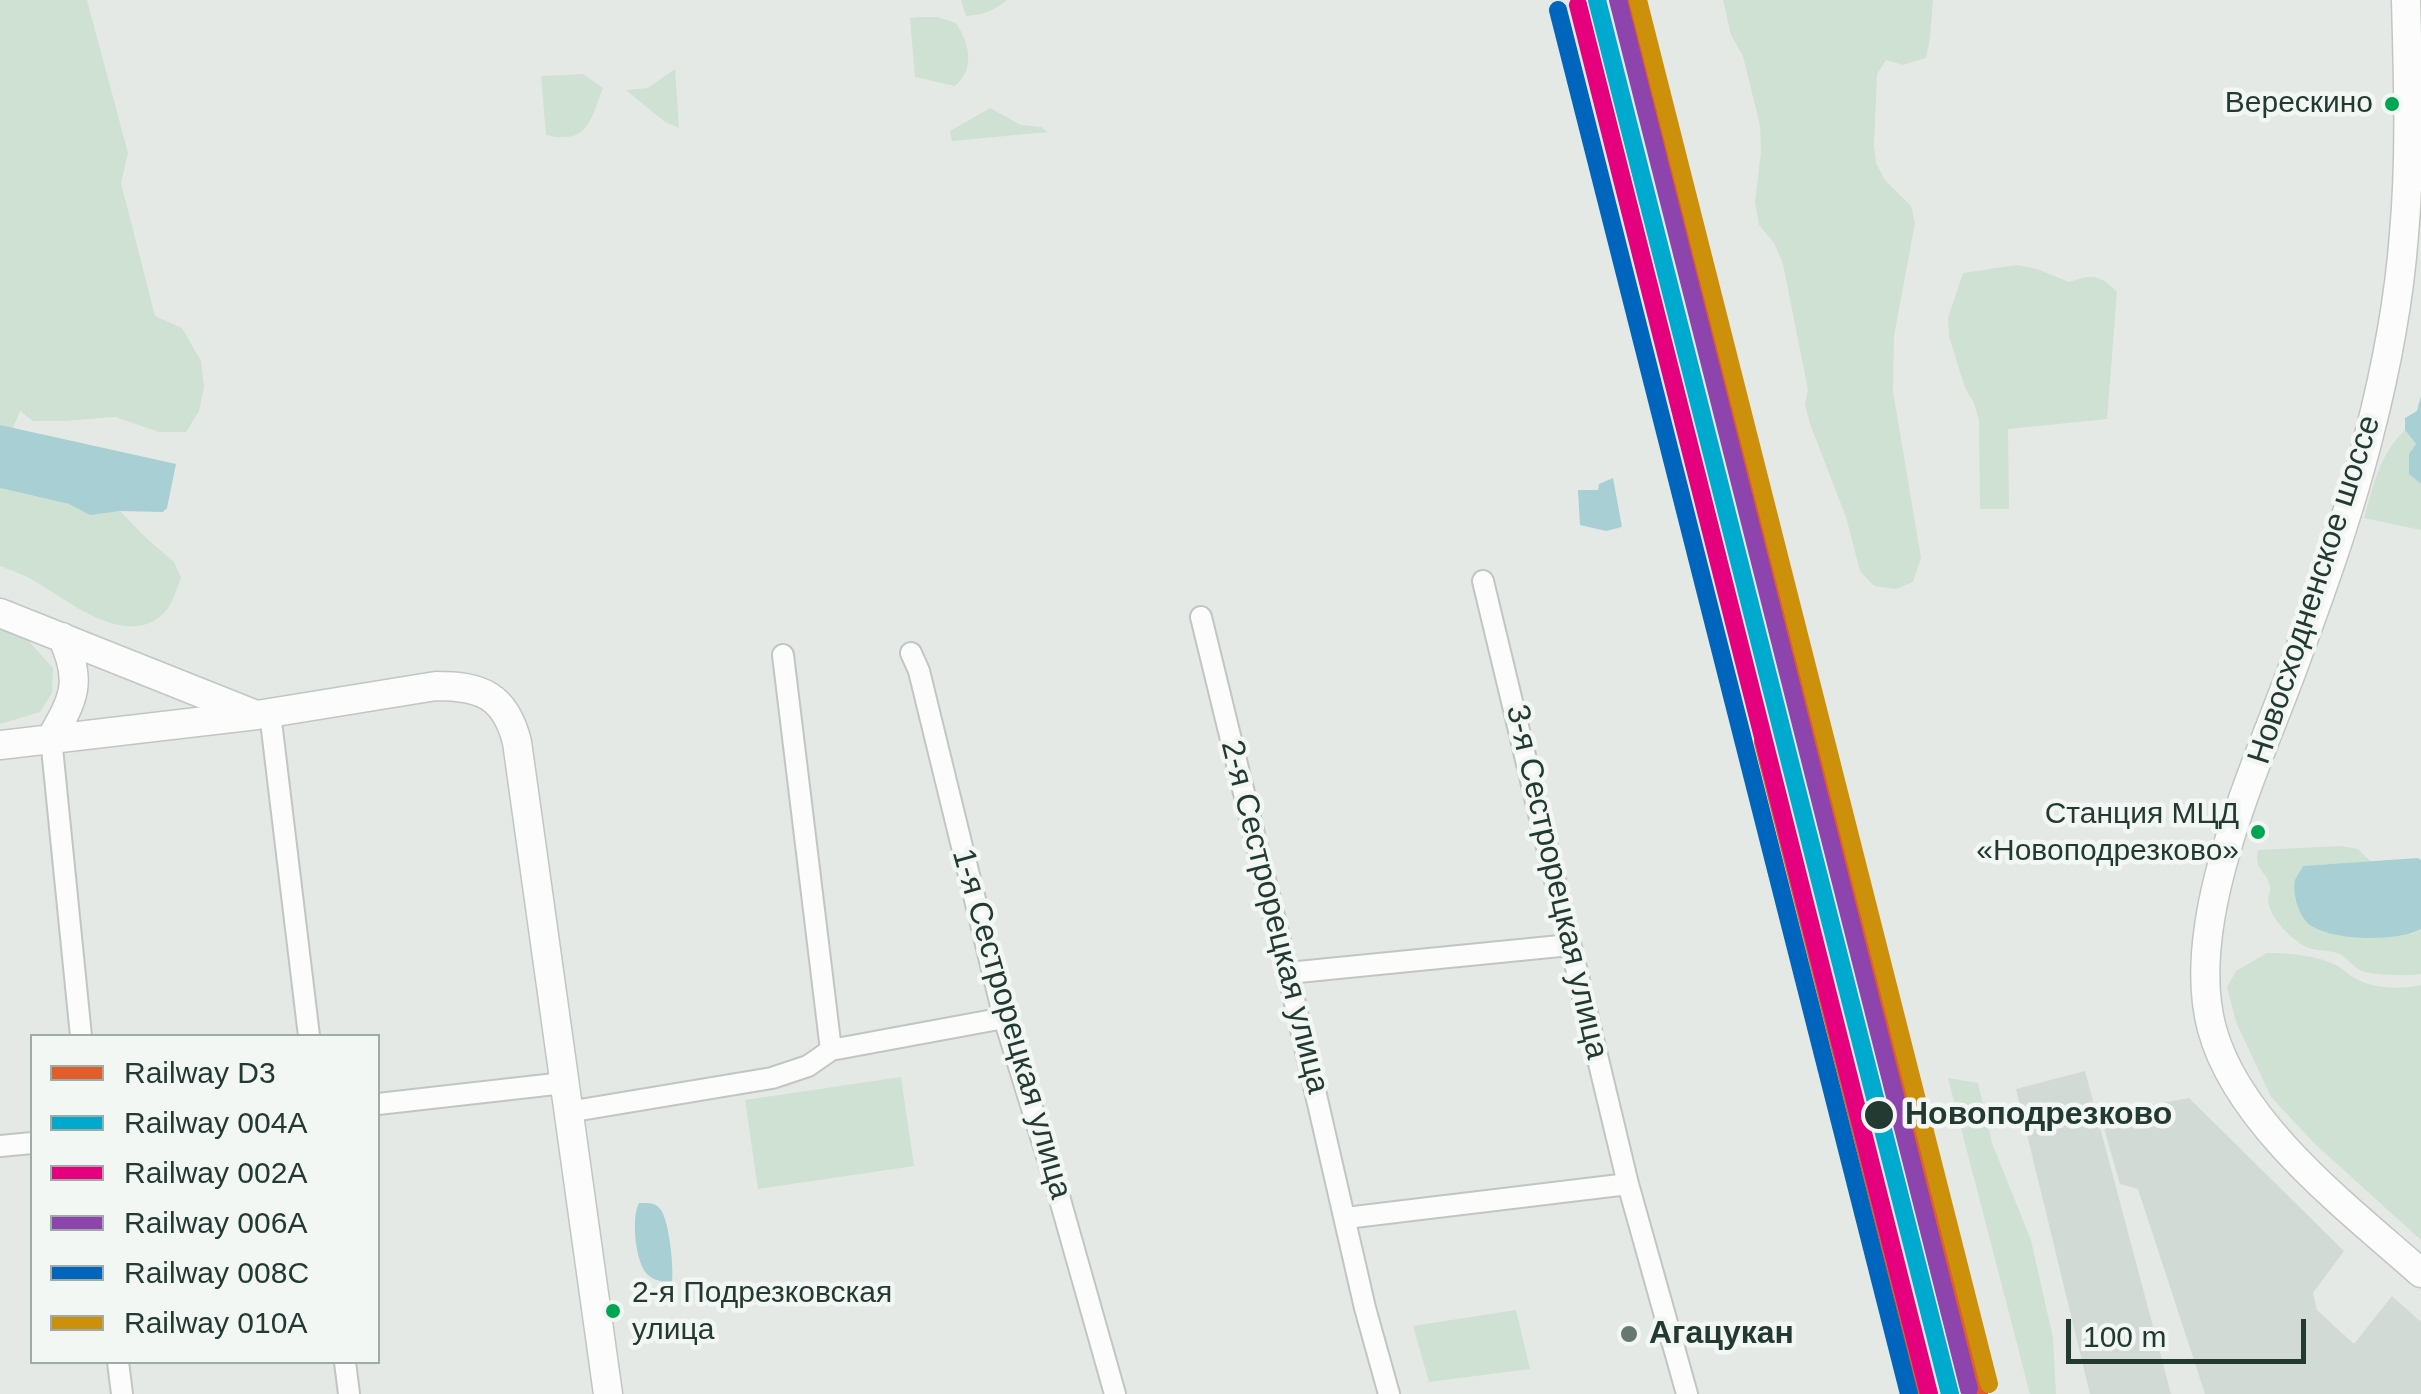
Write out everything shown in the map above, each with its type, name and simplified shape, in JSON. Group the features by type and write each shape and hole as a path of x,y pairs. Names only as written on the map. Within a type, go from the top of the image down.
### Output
{"street":[{"name":"Новосходненское шоссе","path":"2406,0 2404,234 2386,364 2336,544 2225,860 2208,936 2205,994 2212,1031 2227,1066 2272,1133 2316,1179 2421,1273"},
{"name":"3-я Сестрорецкая улица","path":"1484,582 1628,1184 1688,1394"},
{"path":"0,613 263,714"},
{"name":"2-я Сестрорецкая улица","path":"1201,616 1365,1308 1389,1394"},
{"path":"62,637 71,655 75,689 51,738 82,1034"},
{"name":"1-я Сестрорецкая улица","path":"911,653 1004,1018 1115,1394"},
{"path":"782,655 831,1050"},
{"path":"0,745 263,714 436,686 480,691 504,708 516,742 608,1394"},
{"path":"263,714 309,1034"},
{"path":"1288,973 1570,945"},
{"path":"568,1112 772,1078 808,1066 831,1050 1004,1018"},
{"path":"380,1104 564,1083"},
{"path":"0,1146 30,1143"},
{"path":"1346,1218 1628,1184"},
{"path":"118,1364 122,1394"},
{"path":"345,1364 349,1394"}],"shaded area":[{"path":"2085,1071 2171,1394 2090,1394 2016,1089"},
{"path":"2189,1098 2344,1251 2313,1293 2317,1310 2354,1344 2392,1296 2421,1322 2421,1394 2205,1394 2138,1189 2120,1184 2100,1114"}],"green space":[{"path":"0,0 87,0 128,153 121,183 155,316 182,328 201,361 204,387 199,411 186,432 159,432 115,417 33,421 20,411 13,428 0,425"},
{"path":"961,0 1007,0 988,12 966,16"},
{"path":"1723,0 1933,0 1926,58 1903,65 1886,60 1877,74 1876,163 1885,180 1911,206 1915,223 1894,336 1893,391 1921,558 1913,582 1896,589 1874,586 1860,571 1846,517 1810,424 1805,404 1808,390 1783,264 1774,243 1759,225 1755,202 1760,126 1743,56 1731,35"},
{"path":"937,17 956,23 967,47 966,71 955,86 915,77 910,18"},
{"path":"675,69 679,128 665,122 626,90 648,88"},
{"path":"583,74 603,88 590,120 571,137 546,135 541,76"},
{"path":"990,108 1021,125 1041,127 1048,132 952,141 950,131"},
{"path":"2017,265 2069,282 2095,277 2117,292 2107,419 2008,429 2009,509 1980,509 1979,420 1949,336 1948,318 1963,273"},
{"path":"2405,430 2416,444 2421,530 2364,518 2383,460"},
{"path":"0,488 69,504 90,514 120,511 174,562 181,578 167,609 149,623 116,624 81,610 0,566"},
{"path":"0,630 23,635 53,668 52,693 40,712 0,724"},
{"path":"2340,846 2358,849 2371,862 2303,866 2411,934 2421,929 2421,974 2363,971 2340,954 2296,941 2273,914 2268,901 2270,886 2259,866 2258,850"},
{"path":"2267,953 2321,959 2376,986 2421,985 2421,1240 2316,1145 2271,1097 2236,1022 2227,987 2236,971"},
{"path":"901,1077 914,1166 758,1189 745,1100"},
{"path":"1948,1078 1978,1083 1992,1143 2031,1240 2053,1338 2056,1394 2030,1394"},
{"path":"1516,1310 1530,1369 1429,1382 1413,1326"}],"water":[{"path":"2421,396 2420,483 2409,474 2409,454 2416,444 2405,430 2405,418 2417,411"},
{"path":"0,425 176,464 167,508 163,512 90,515 69,504 0,488"},
{"path":"1613,478 1622,527 1606,531 1580,525 1578,490 1598,490 1599,484"},
{"path":"2418,858 2421,929 2381,938 2349,937 2310,925 2300,911 2294,885 2303,866"},
{"path":"639,1203 657,1206 664,1216 672,1282 651,1277 640,1261 635,1229"}],"rail line":[{"name":"004А","path":"1597,0 1950,1394"},
{"name":"006А","path":"1618,0 1969,1389"},
{"name":"D3","path":"1624,0 1979,1394"},
{"name":"010А","path":"1638,0 1989,1384"},
{"name":"002А","path":"1578,5 1929,1394"},
{"name":"008С","path":"1558,10 1909,1394"},
{"name":"D3","path":"1763,742 1927,1394"}],"place":[{"name":"Верескино","path":"2392,104"},
{"name":"Станция МЦД «Новоподрезково»","path":"2258,832"},
{"name":"Новоподрезково","path":"1879,1115"},
{"name":"2-я Подрезковская улица","path":"613,1311"},
{"name":"Агацукан","path":"1629,1334"}]}
